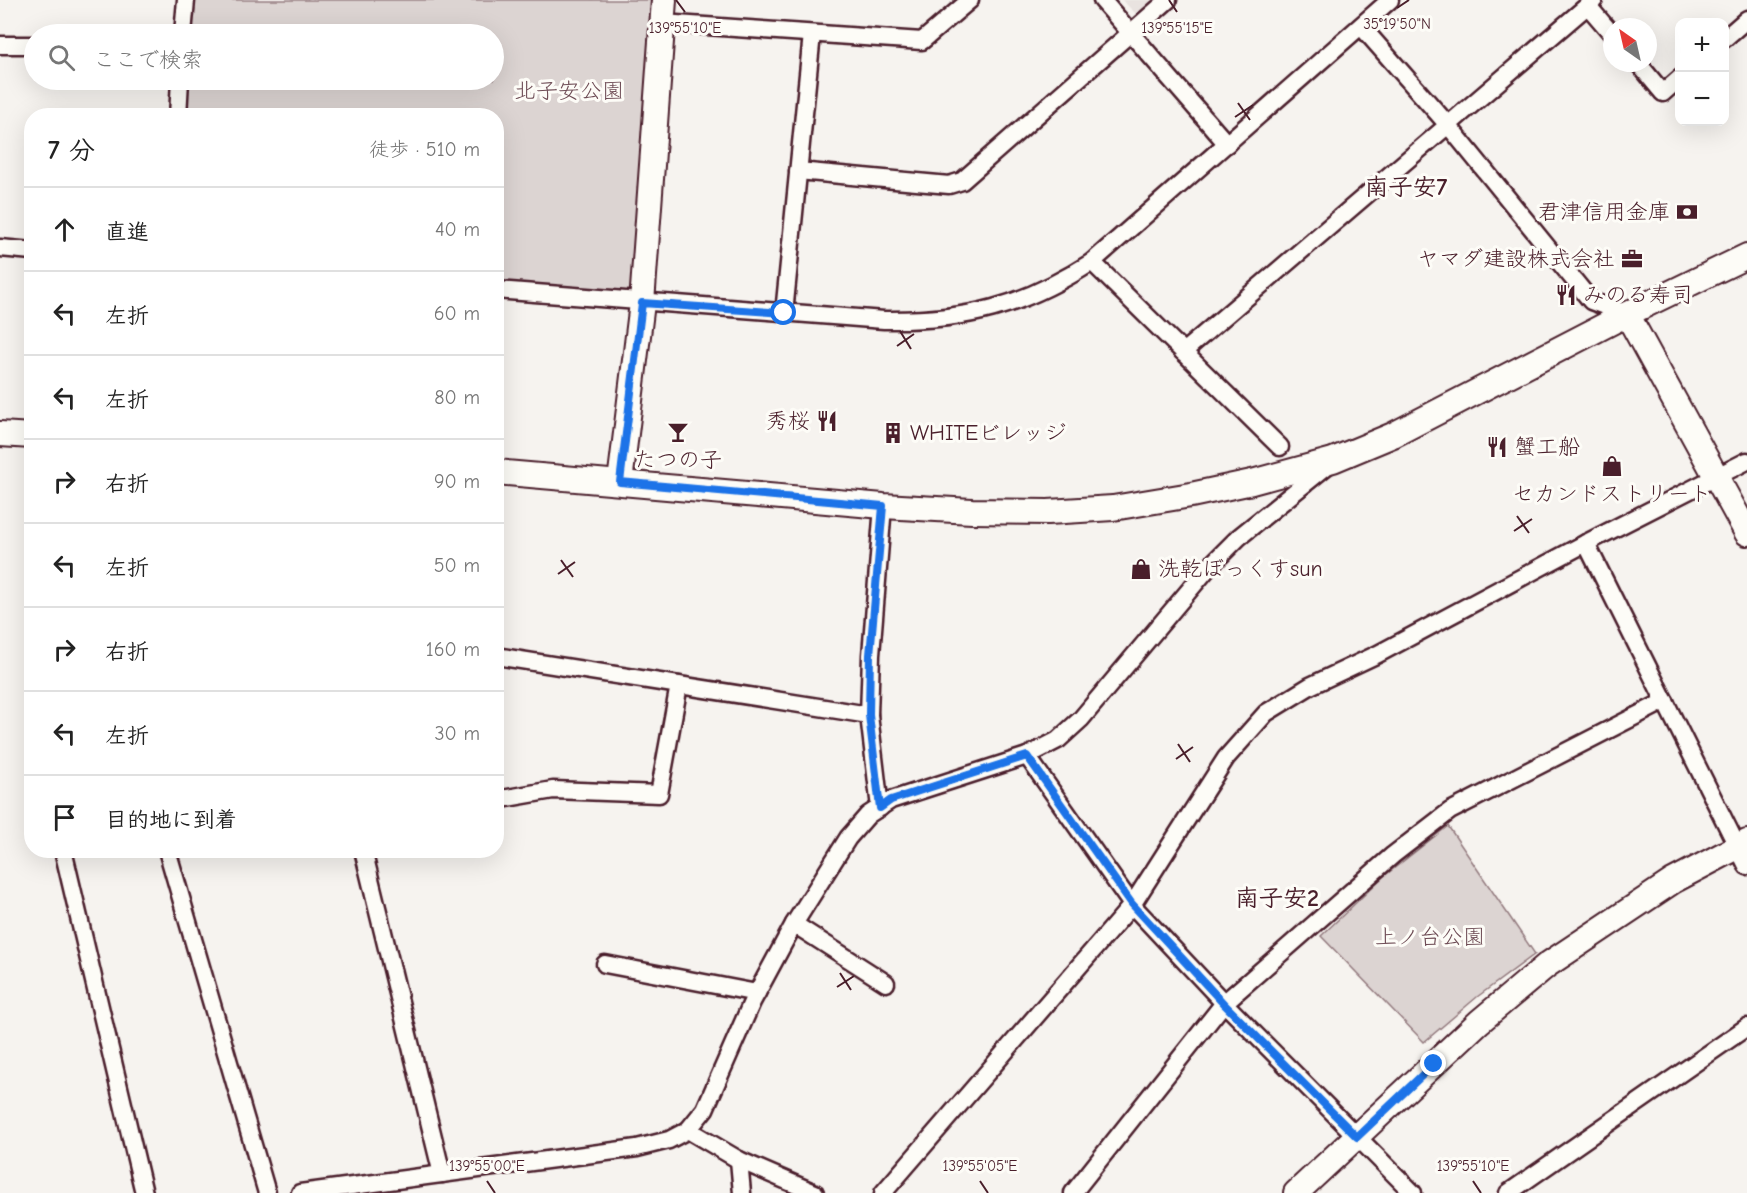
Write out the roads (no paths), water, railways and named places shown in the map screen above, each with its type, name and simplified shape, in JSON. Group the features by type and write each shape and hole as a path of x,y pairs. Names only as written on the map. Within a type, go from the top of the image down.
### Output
{"street":[{"path":"184,24 186,0"},
{"path":"620,482 642,303 663,12 812,34 922,41 970,0"},
{"path":"1102,0 1227,144"},
{"path":"798,171 949,185 962,182 1168,0"},
{"path":"504,291 642,303 922,321 969,315 1024,300 1060,283 1092,262 1390,0"},
{"path":"1183,352 1591,3 1603,21"},
{"path":"1729,35 1747,19"},
{"path":"1361,26 1448,125 1591,300 1627,314 1747,533"},
{"path":"784,313 812,34"},
{"path":"0,45 24,45"},
{"path":"1646,72 1663,93 1675,82"},
{"path":"178,108 179,90"},
{"path":"0,248 24,250"},
{"path":"504,473 883,506 1048,512 1113,508 1252,482 1333,460 1393,435 1627,314 1747,256"},
{"path":"1092,262 1280,447"},
{"path":"0,434 24,436"},
{"path":"300,1193 637,1148 669,1140 688,1130 705,1109 757,993 795,924 848,838 868,815 891,800 1027,756 1058,740 1081,718 1208,568 1239,537 1333,460"},
{"path":"883,1193 1132,904 1226,758 1266,713 1310,686 1378,654 1586,543 1747,462"},
{"path":"880,808 869,715 870,655 883,506"},
{"path":"1296,1193 1479,1022 1548,965 1673,881 1744,852 1586,543"},
{"path":"504,657 869,715"},
{"path":"504,799 553,790 659,794 679,685"},
{"path":"1073,1193 1224,1004 1393,855 1450,811 1665,701"},
{"path":"1027,756 1132,904 1224,1004 1413,1193"},
{"path":"65,858 144,1193"},
{"path":"169,858 267,1193"},
{"path":"365,858 442,1174"},
{"path":"795,924 886,982"},
{"path":"605,964 757,993"},
{"path":"1508,1193 1747,1027"},
{"path":"688,1130 739,1160 815,1193"},
{"path":"739,1160 742,1193"}],"place":[{"name":"君津信用金庫","path":"1687,212"},
{"name":"ヤマダ建設株式会社","path":"1632,259"},
{"name":"みのる寿司","path":"1566,295"},
{"name":"秀桜","path":"827,421"},
{"name":"たつの子","path":"678,432"},
{"name":"WHITEビレッジ","path":"893,433"},
{"name":"蟹工船","path":"1497,447"},
{"name":"セカンドストリート","path":"1612,466"},
{"name":"洗乾ぼっくすsun","path":"1141,569"}],"district":[{"name":"南子安7","path":"1406,187"},
{"name":"南子安2","path":"1277,898"}],"park label":[{"name":"北子安公園","path":"569,91"},
{"name":"上ノ台公園","path":"1430,937"}]}
